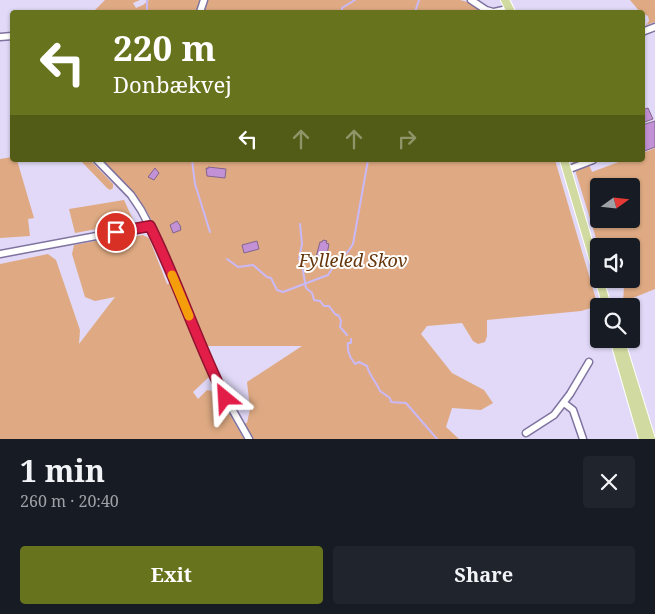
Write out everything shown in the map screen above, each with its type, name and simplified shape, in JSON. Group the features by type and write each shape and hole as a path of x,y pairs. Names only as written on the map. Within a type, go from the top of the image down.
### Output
{"main road":[{"path":"564,162 590,249"},
{"path":"617,348 643,439"},
{"path":"623,348 653,438"}],"street":[{"path":"471,0 486,10"},
{"path":"99,162 131,195 150,226 162,250 215,379 249,439"},
{"path":"566,170 587,162"},
{"path":"0,254 150,226"},
{"path":"526,434 554,415 564,404 589,362"},
{"path":"564,404 573,410 584,439"}],"green space":[{"path":"105,0 140,0 133,3 136,8 149,0 460,0 471,3 483,10 95,10"},
{"path":"630,0 655,0 655,22 646,25 649,21 648,16 645,14 645,10 638,10"},
{"path":"655,148 655,289 633,298 623,298 624,288 640,288 640,238 596,238 593,228 640,228 640,178 590,178 590,219 573,162 588,162 592,172 619,162 645,162 645,152"},
{"path":"10,157 10,162 18,162 34,218 28,219 30,236 0,238 0,159"},
{"path":"82,162 92,162 113,184 113,188 110,190"},
{"name":"Fylleled Skov","path":"103,162 556,162 590,279 590,288 593,288 596,298 590,298 590,308 581,311 487,320 485,342 478,344 473,341 462,323 427,326 421,334 452,373 484,390 493,403 481,410 452,408 446,427 459,439 252,439 243,424 247,423 250,409 247,382 302,346 204,346 156,228 147,212 131,191"},
{"path":"124,200 134,222 75,233 69,209"},
{"path":"128,235 131,237 143,235 149,238 167,284 172,283 210,376 193,392 198,399 207,390 217,392 244,439 0,439 0,264 48,254 56,260 80,330 79,344 115,297 95,301 85,297 72,254 74,245"}],"building":[{"path":"648,108 653,119 645,122 645,109"},
{"path":"655,121 655,147 645,151 645,124"},
{"path":"208,167 226,169 225,178 207,176 206,168 208,169"},
{"path":"155,168 159,173 154,180 148,177"},
{"path":"177,221 181,230 173,233 170,225"},
{"path":"323,240 329,244 326,259 316,257 320,242"},
{"path":"257,241 259,249 244,253 242,245"}],"waterway":[{"path":"147,0 147,9"},
{"path":"342,10 342,8 355,0"},
{"path":"416,10 419,0"},
{"path":"192,162 195,184 210,232"},
{"path":"227,259 238,267 253,265 267,277 271,278 277,290 283,292 328,275 339,258 347,253 353,244 368,162"},
{"path":"300,224 302,244 299,259 302,265 306,288 312,293 314,300 320,301 324,306 329,306 339,316 341,321 340,327 347,335"},
{"path":"351,339 351,343 348,343 348,349 350,357 355,364 359,362 367,366 380,391 390,398 391,402 406,403 437,439"}],"slow traffic":[{"path":"172,275 189,316"}],"route":[{"path":"116,232 150,226 162,250 215,379 225,398"}]}
